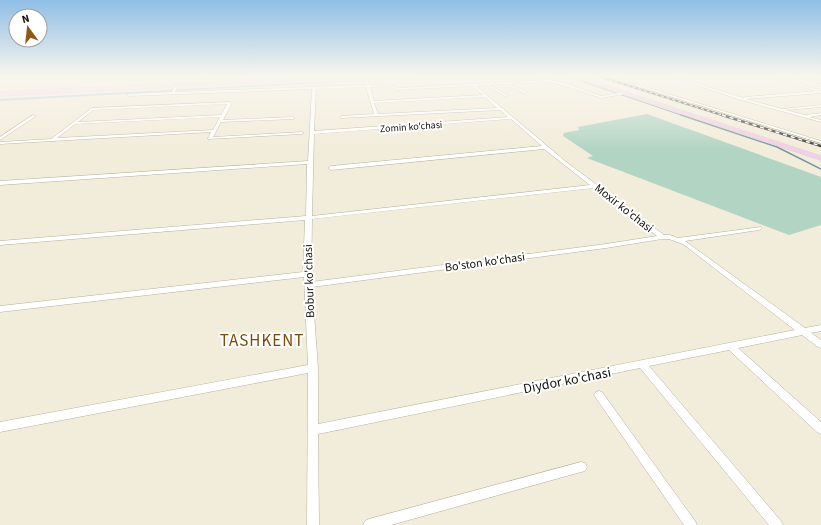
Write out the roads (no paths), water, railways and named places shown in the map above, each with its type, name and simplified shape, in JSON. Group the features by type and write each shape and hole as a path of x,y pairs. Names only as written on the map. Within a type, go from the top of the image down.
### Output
{"highway":[{"path":"640,100 821,157"},
{"path":"652,100 821,157"}],"street":[{"name":"Bobur ko'chasi","path":"312,100 307,133 310,162 307,274 309,285 313,368 313,525"},
{"path":"376,115 373,102 401,100"},
{"name":"Moxir ko'chasi","path":"491,100 563,162 662,237 670,237 684,243 821,345"},
{"path":"686,100 821,142"},
{"path":"748,100 821,122"},
{"path":"0,143 214,131 230,103 92,109 52,140"},
{"path":"778,109 821,106"},
{"path":"342,117 500,109"},
{"path":"802,116 821,114"},
{"path":"0,139 34,116"},
{"path":"74,123 222,116"},
{"path":"219,121 293,118"},
{"name":"Zomin ko'chasi","path":"214,131 210,138 307,133 512,118"},
{"path":"331,168 546,147"},
{"path":"0,183 310,162"},
{"path":"0,243 308,218 596,186"},
{"path":"678,240 759,228"},
{"name":"Bo'ston ko'chasi","path":"309,285 662,237"},
{"path":"0,309 307,274"},
{"name":"Diydor ko'chasi","path":"313,430 643,365 821,328"},
{"path":"731,347 821,429"},
{"path":"643,365 777,525"},
{"path":"0,426 313,368"},
{"path":"599,395 691,525"},
{"path":"369,525 581,467"}],"waterway":[{"path":"638,100 684,116"},
{"path":"684,116 777,147 821,169"}],"railway":[{"path":"676,100 725,116"},
{"path":"722,115 821,146"}],"district":[{"name":"TASHKENT","path":"262,340"}]}
